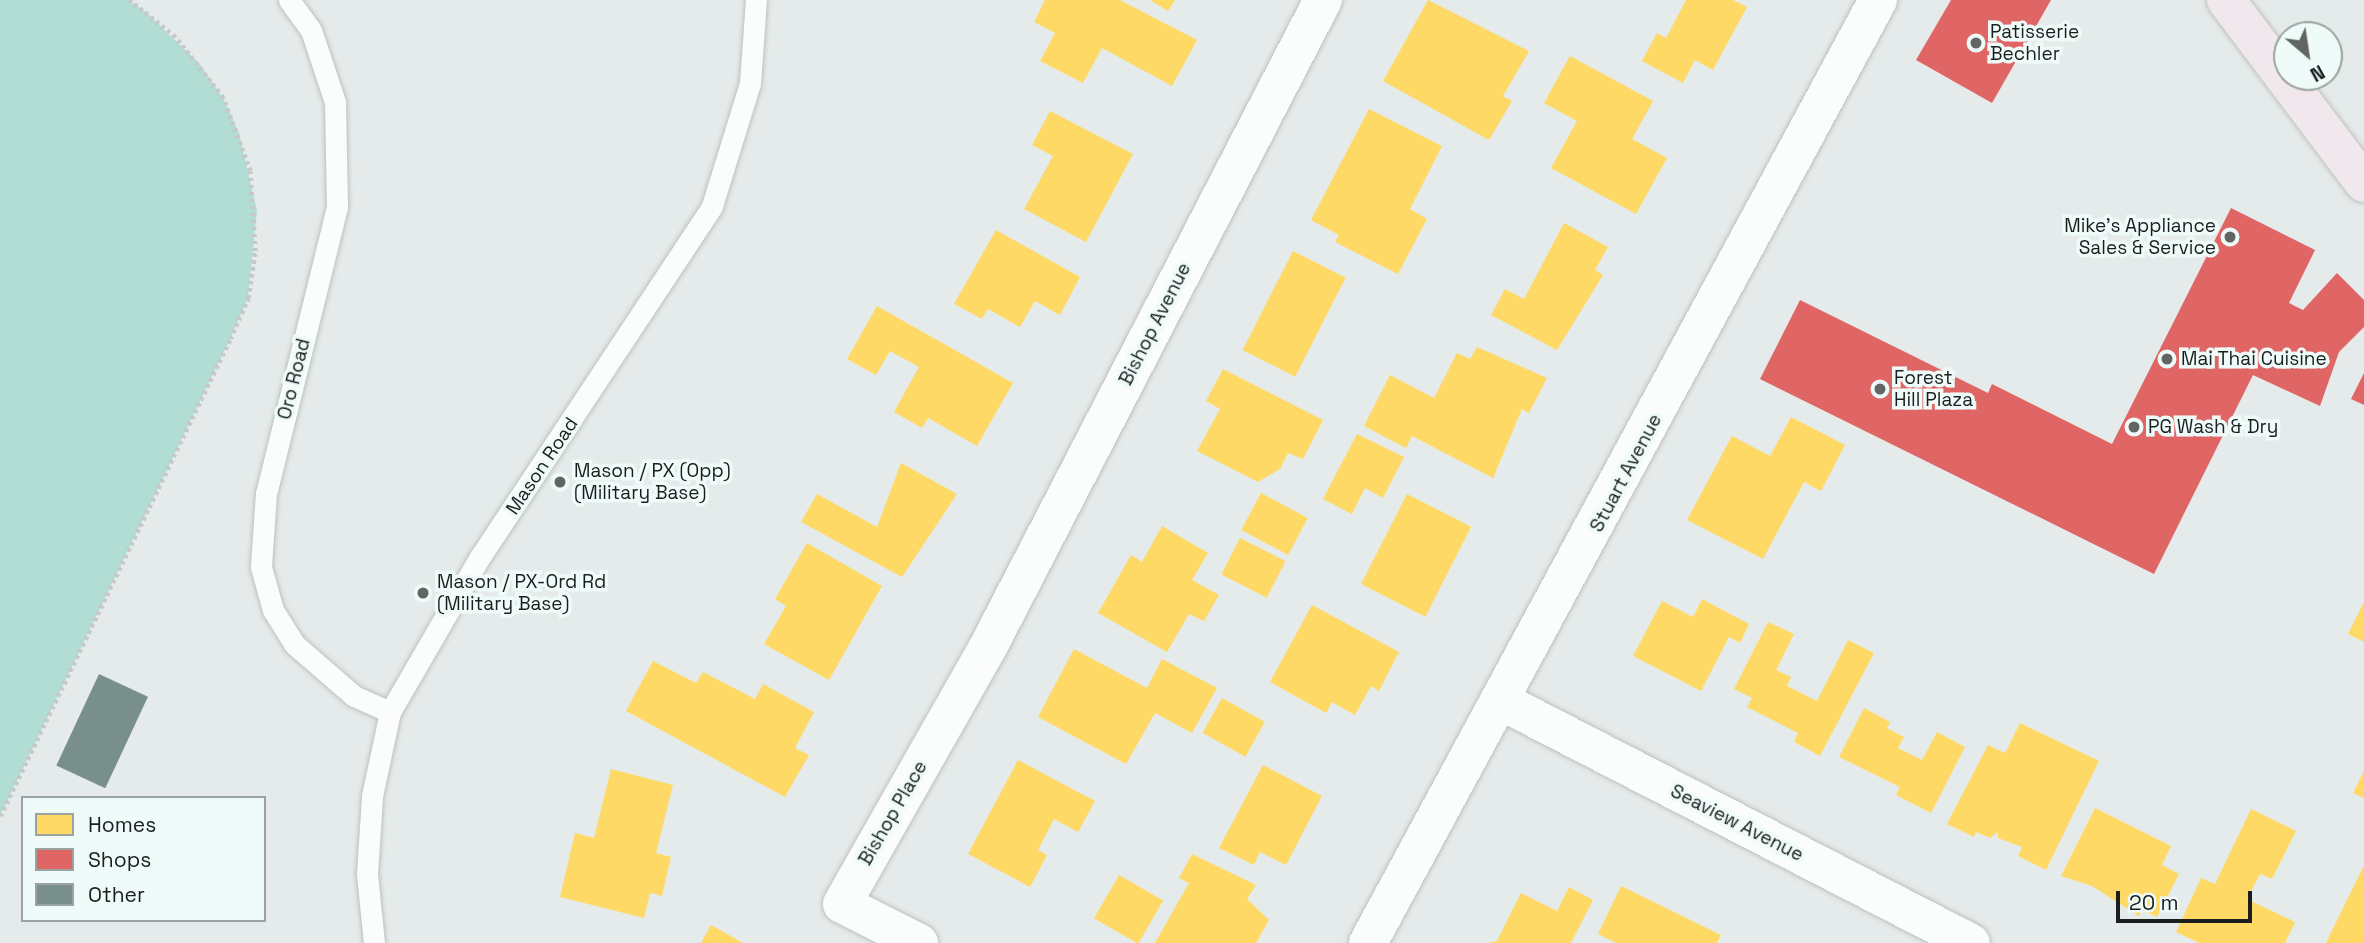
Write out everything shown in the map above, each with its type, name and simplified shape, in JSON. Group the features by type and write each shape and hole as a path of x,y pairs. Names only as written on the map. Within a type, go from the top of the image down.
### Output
{"main road":[{"path":"2226,0 2364,183"}],"street":[{"name":"Bishop Avenue","path":"988,647 1323,0"},
{"name":"Stuart Avenue","path":"1368,943 1503,702 1878,0"},
{"name":"Bishop Place","path":"919,943 842,904 988,647"},
{"name":"Seaview Avenue","path":"1503,702 1971,943"}],"lane":[{"name":"Oro Road","path":"289,0 311,30 335,102 337,207 267,493 261,568 273,610 294,643 354,696 390,712"},
{"name":"Mason Road","path":"374,943 368,874 372,796 390,712 480,557 712,206 750,83 756,0"}],"path":[{"path":"0,816 248,298 255,251 250,172 223,98 175,37 129,0"}],"green space":[{"path":"0,0 129,0 146,12 200,64 223,98 239,133 257,211 248,298 0,816"}],"building: Homes":[{"path":"1045,0 1120,0 1197,40 1172,86 1102,48 1083,83 1040,61 1055,33 1034,22"},
{"path":"1150,0 1175,0 1168,11"},
{"path":"1428,0 1529,51 1503,96 1512,101 1489,140 1383,81"},
{"path":"1686,0 1733,0 1747,7 1713,70 1695,60 1683,83 1642,61 1657,33 1666,38"},
{"path":"1570,56 1653,101 1632,139 1667,158 1636,214 1551,168 1577,121 1544,103"},
{"path":"1369,109 1442,146 1410,209 1427,219 1398,274 1335,242 1339,235 1311,220"},
{"path":"1050,111 1133,154 1086,242 1024,209 1053,156 1032,145"},
{"path":"1564,223 1608,247 1595,270 1603,275 1557,350 1491,315 1505,289 1524,299"},
{"path":"996,230 1080,277 1060,315 1035,301 1020,327 988,309 982,319 954,304"},
{"path":"1293,251 1346,278 1295,377 1243,350"},
{"path":"877,306 1013,383 977,446 928,418 922,428 894,412 919,367 890,351 876,375 847,359"},
{"path":"1477,347 1547,378 1529,413 1522,409 1493,478 1412,436 1406,448 1364,426 1390,375 1434,398 1457,353 1470,359"},
{"path":"1223,369 1323,420 1303,459 1288,453 1280,469 1258,482 1197,451 1220,409 1206,401"},
{"path":"1791,417 1845,445 1821,491 1804,482 1763,559 1687,520 1732,436 1770,456"},
{"path":"1357,434 1404,457 1383,498 1365,488 1352,514 1323,499"},
{"path":"901,463 957,494 902,577 801,522 817,494 877,527"},
{"path":"1261,493 1308,518 1288,555 1241,530"},
{"path":"1407,494 1471,527 1425,617 1361,584"},
{"path":"1162,526 1208,553 1192,580 1219,595 1204,621 1189,614 1167,652 1098,613 1131,555 1142,562"},
{"path":"1240,538 1285,561 1267,598 1221,575"},
{"path":"807,543 882,586 829,680 764,644 786,606 775,599"},
{"path":"1702,599 1749,624 1740,643 1729,637 1701,691 1633,656 1662,601 1693,617"},
{"path":"2364,602 2364,642 2348,634"},
{"path":"1312,605 1399,652 1379,691 1371,686 1355,715 1332,702 1326,713 1270,682"},
{"path":"1768,622 1794,634 1776,670 1791,677 1787,686 1817,701 1848,640 1874,653 1820,756 1794,742 1798,733 1747,707 1752,698 1734,689"},
{"path":"1074,649 1147,688 1162,659 1217,688 1192,733 1155,713 1126,764 1038,717"},
{"path":"653,661 696,683 703,672 755,699 763,684 814,712 795,748 809,755 785,797 626,711"},
{"path":"1222,698 1265,722 1245,757 1203,733"},
{"path":"1864,708 1890,722 1887,728 1904,737 1898,748 1922,760 1937,732 1965,747 1931,813 1896,795 1900,787 1839,757"},
{"path":"2020,723 2099,761 2046,870 2018,856 2022,847 1998,838 1998,832 1990,838 1976,832 1974,837 1947,824 1988,745 2005,753"},
{"path":"1018,760 1095,801 1078,832 1054,819 1038,850 1047,855 1030,887 968,854"},
{"path":"1263,765 1322,796 1286,865 1260,852 1254,865 1219,848"},
{"path":"611,769 673,785 656,853 671,857 662,896 650,893 644,918 560,897 575,833 594,838"},
{"path":"2364,771 2364,798 2353,793"},
{"path":"2095,808 2171,846 2162,865 2179,874 2157,917 2142,910 2139,916 2092,886 2061,876"},
{"path":"2251,809 2296,831 2272,879 2260,874 2247,899 2295,922 2285,943 2199,943 2176,932 2201,878 2215,884"},
{"path":"1192,854 1256,885 1247,899 1269,920 1256,943 1155,943 1189,883 1179,878"},
{"path":"2364,865 2364,943 2326,943"},
{"path":"1119,875 1163,900 1139,943 1094,918"},
{"path":"1621,886 1721,935 1717,943 1616,943 1598,934"},
{"path":"1569,887 1593,900 1571,943 1488,943 1497,941 1521,893 1557,911"},
{"path":"711,925 743,943 701,943"}],"building: Shops":[{"name":"Patisserie Bechler","path":"1951,0 2051,0 1992,103 1916,60"},
{"name":"Forest Hill Plaza","path":"2231,208 2315,250 2289,303 2303,310 2337,273 2364,300 2364,327 2339,352 2320,406 2253,375 2154,574 1760,379 1800,300 1988,393 1992,384 2112,444"},
{"path":"2364,373 2364,405 2351,399"}],"building: Other":[{"path":"99,674 148,697 105,788 56,766"}],"place":[{"name":"Patisserie Bechler","path":"1976,43"},
{"name":"Mike's Appliance Sales & Service","path":"2230,237"},
{"name":"Mai Thai Cuisine","path":"2167,359"},
{"name":"Forest Hill Plaza","path":"1880,389"},
{"name":"PG Wash & Dry","path":"2134,427"},
{"name":"Mason / PX (Opp) (Military Base)","path":"560,482"},
{"name":"Mason / PX-Ord Rd (Military Base)","path":"423,593"}]}
